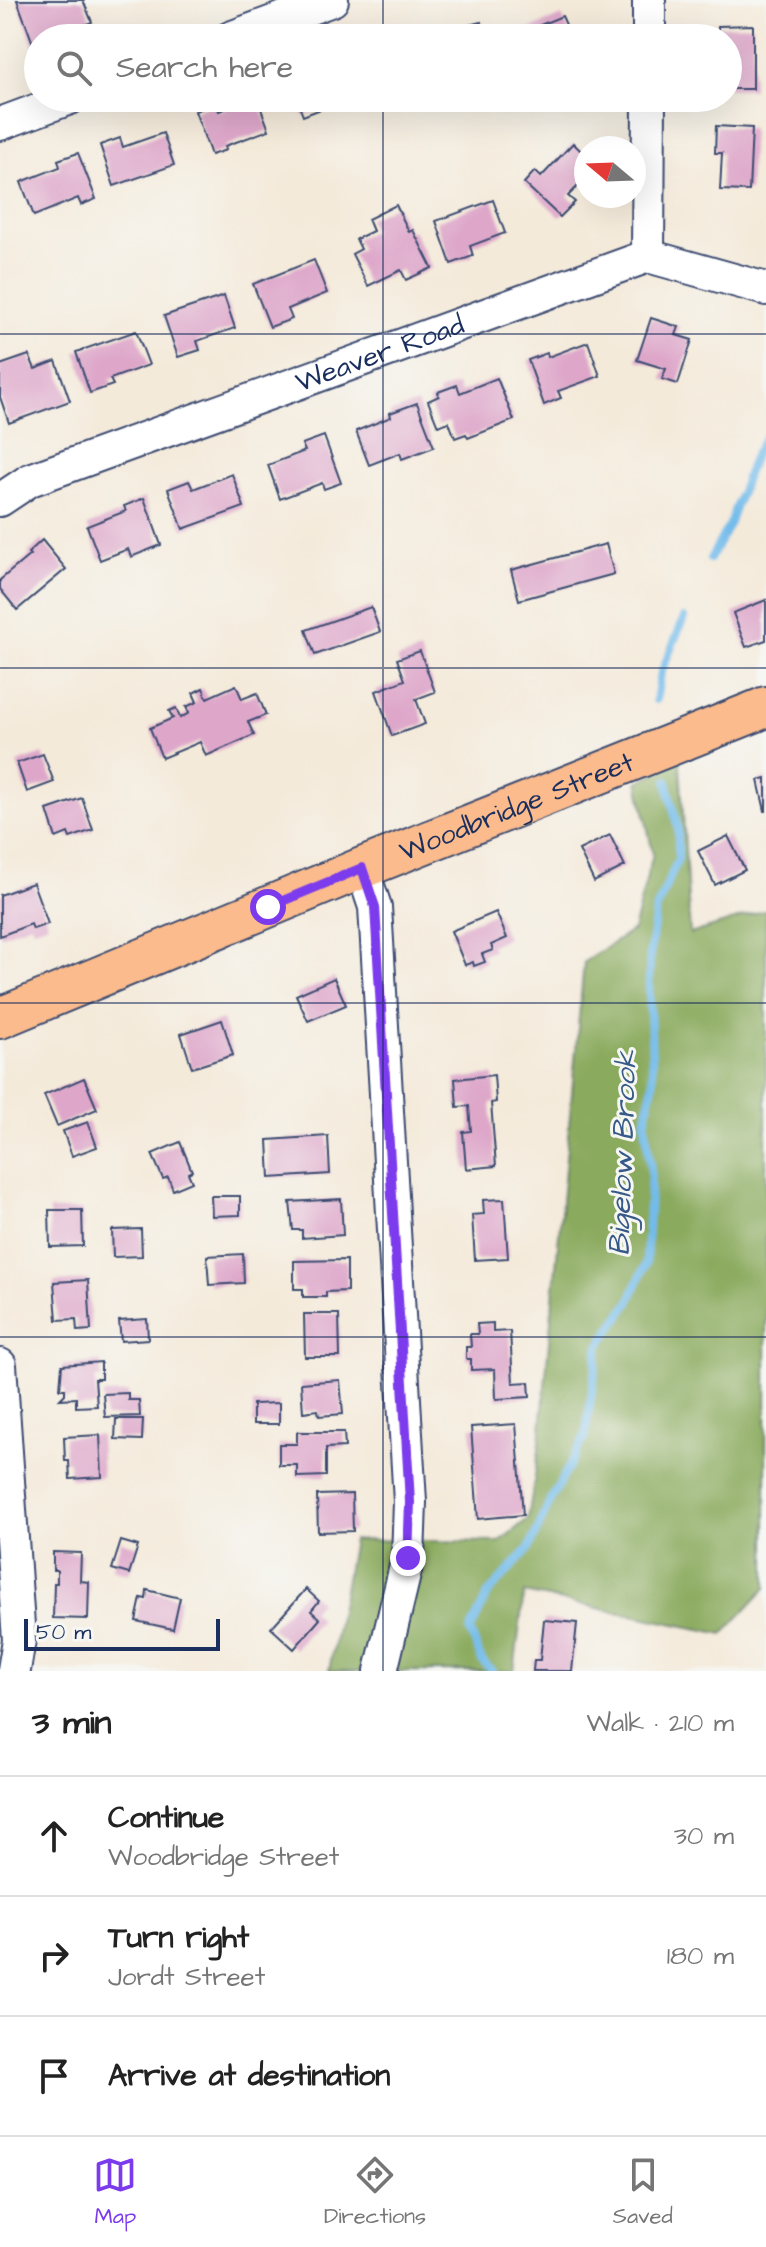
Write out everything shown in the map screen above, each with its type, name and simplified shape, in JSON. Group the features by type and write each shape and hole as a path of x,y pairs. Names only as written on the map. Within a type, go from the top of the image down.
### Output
{"main road":[{"name":"Woodbridge Street","path":"0,1018 362,868 766,707"}],"street":[{"path":"268,24 332,0"},
{"path":"649,0 649,24"},
{"path":"0,124 32,112"},
{"path":"649,112 648,256 766,289"},
{"name":"Weaver Road","path":"0,500 30,480 648,256"},
{"path":"362,868 375,907 410,1502 408,1558 381,1671"},
{"path":"0,1365 19,1640 16,1671 0,1667"}],"green space":[{"path":"680,760 690,934 766,910 766,1588 723,1634 524,1593 514,1671 329,1671 353,1540 499,1542 528,1519 539,1451 584,962 633,930 653,854 638,782"}],"building":[{"path":"17,0 83,0 92,22 87,24 26,24"},
{"path":"562,16 566,24 543,24"},
{"path":"742,25 753,25 753,89 742,89"},
{"path":"195,112 262,112 269,130 225,146 226,150 211,155"},
{"path":"716,126 752,128 749,191 720,190 722,153 715,153"},
{"path":"163,133 174,165 114,186 100,145 120,138 123,147"},
{"path":"573,143 574,190 568,196 574,203 560,217 524,183 535,171 541,177"},
{"path":"78,153 96,199 81,205 78,198 34,216 21,182 60,167 58,160"},
{"path":"493,200 505,233 470,246 473,256 451,264 436,221"},
{"path":"396,205 432,268 406,280 401,270 368,286 352,254 361,249 356,239 373,231 368,219"},
{"path":"314,260 327,293 288,309 292,319 270,327 253,284"},
{"path":"224,296 235,328 197,341 200,350 178,357 164,316"},
{"path":"651,318 679,327 676,335 692,340 678,384 662,379 666,369 637,360"},
{"path":"136,331 149,365 110,379 113,385 90,393 76,352"},
{"path":"588,342 600,376 558,391 561,398 544,405 528,360 547,353 548,357"},
{"path":"29,355 35,369 56,361 70,401 9,423 0,397 0,365"},
{"path":"497,378 514,420 468,438 466,434 455,438 449,422 438,426 428,401 439,396 438,392 457,385 460,393"},
{"path":"417,403 434,447 402,459 400,453 369,465 356,431"},
{"path":"324,436 341,483 324,489 322,483 280,499 268,465 305,451 302,444"},
{"path":"232,474 244,507 183,529 168,489 189,481 193,489"},
{"path":"144,498 161,545 131,557 128,549 100,560 87,526 126,511 124,506"},
{"path":"42,540 66,569 17,610 0,589 0,580 30,555 28,553"},
{"path":"606,544 614,574 519,600 511,570"},
{"path":"766,600 766,640 746,647 733,613"},
{"path":"371,607 380,632 315,655 306,630"},
{"path":"420,651 435,692 416,699 425,724 392,736 376,691 405,680 397,659"},
{"path":"236,685 242,699 257,693 266,715 248,722 254,735 206,756 200,742 162,758 150,728 173,718 169,711 176,708 180,718 189,713 186,707 197,702 193,693 203,688 207,698"},
{"path":"43,754 54,782 27,792 17,763"},
{"path":"766,778 766,811 765,811 758,780"},
{"path":"82,798 93,830 70,838 68,833 56,838 47,810"},
{"path":"610,835 625,866 594,882 579,850"},
{"path":"728,836 745,870 715,885 698,851"},
{"path":"33,883 48,924 33,929 31,924 0,936 0,895"},
{"path":"496,912 507,938 491,945 493,950 482,954 485,962 465,965 451,931"},
{"path":"334,978 346,1005 308,1021 296,995"},
{"path":"222,1020 233,1055 192,1068 181,1034"},
{"path":"494,1075 496,1102 491,1103 496,1166 466,1169 463,1132 471,1131 469,1106 457,1107 455,1079"},
{"path":"84,1078 97,1109 57,1126 44,1095"},
{"path":"88,1122 97,1147 72,1156 63,1131"},
{"path":"328,1136 330,1174 270,1178 268,1140"},
{"path":"180,1142 192,1171 188,1173 192,1182 173,1190 168,1177 163,1179 152,1154"},
{"path":"211,1196 240,1196 240,1215 212,1216"},
{"path":"341,1199 343,1235 302,1238 302,1230 293,1230 290,1202"},
{"path":"504,1199 508,1258 475,1260 472,1215 484,1214 483,1200"},
{"path":"49,1210 82,1210 83,1246 50,1247"},
{"path":"141,1229 142,1256 113,1257 112,1230"},
{"path":"243,1254 244,1283 209,1285 207,1256"},
{"path":"347,1260 347,1291 326,1292 326,1297 303,1297 303,1289 294,1289 294,1261"},
{"path":"88,1280 91,1330 77,1331 76,1319 57,1320 54,1282"},
{"path":"304,1314 339,1314 340,1357 305,1357"},
{"path":"147,1319 148,1339 121,1341 119,1321"},
{"path":"493,1323 493,1332 510,1331 513,1383 529,1382 530,1397 496,1399 495,1369 471,1370 471,1359 466,1359 466,1347 471,1347 470,1334 478,1334 477,1324"},
{"path":"101,1362 101,1379 95,1379 97,1406 76,1407 76,1398 60,1399 65,1394 65,1389 60,1389 62,1365"},
{"path":"340,1380 343,1414 319,1416 318,1410 303,1412 301,1383"},
{"path":"128,1393 128,1400 139,1400 140,1416 105,1417 103,1394"},
{"path":"279,1403 279,1424 253,1424 253,1404"},
{"path":"116,1419 143,1419 142,1440 115,1439"},
{"path":"516,1424 523,1515 478,1519 471,1427"},
{"path":"297,1432 344,1432 345,1447 326,1448 326,1476 297,1477 297,1465 279,1465 279,1444 297,1444"},
{"path":"100,1435 102,1477 70,1479 69,1461 65,1461 64,1437"},
{"path":"352,1494 353,1531 318,1532 317,1495"},
{"path":"121,1541 138,1546 129,1574 112,1569"},
{"path":"53,1552 81,1553 80,1581 89,1582 88,1619 53,1618 57,1570 53,1570"},
{"path":"306,1589 319,1601 311,1611 320,1619 294,1649 271,1628"},
{"path":"147,1590 180,1598 173,1629 136,1621 141,1598 146,1599"},
{"path":"544,1620 577,1623 572,1671 533,1671 534,1660 540,1660"}],"waterway":[{"name":"Bigelow Brook","path":"710,559 729,525 753,458 766,436"},
{"name":"Bigelow Brook","path":"656,700 661,673 684,618"},
{"name":"Bigelow Brook","path":"492,1671 482,1661 470,1631 488,1594 530,1547 551,1499 585,1437 599,1346 629,1303 646,1263 651,1171 645,1123 653,1084 650,952 656,910 678,859 678,829 667,781"}],"route":[{"path":"268,907 362,868 375,907 410,1502 408,1558"}]}
